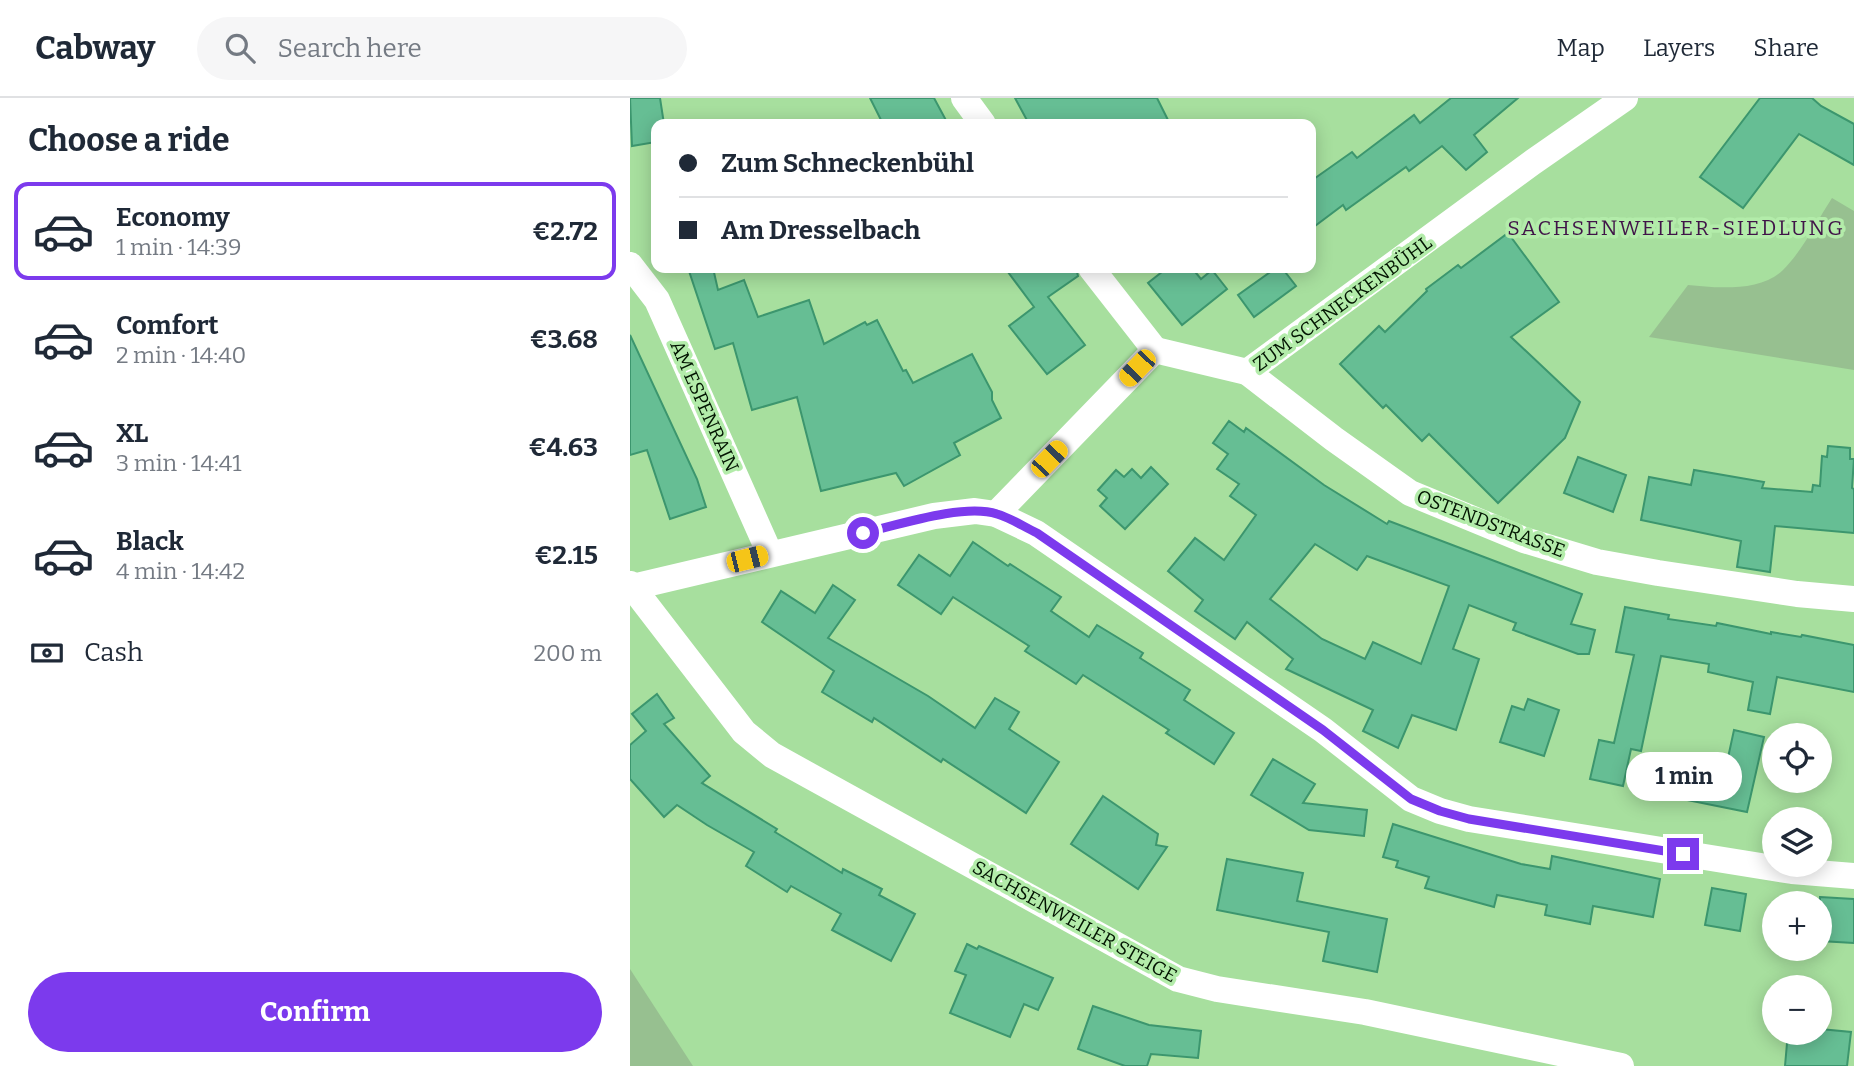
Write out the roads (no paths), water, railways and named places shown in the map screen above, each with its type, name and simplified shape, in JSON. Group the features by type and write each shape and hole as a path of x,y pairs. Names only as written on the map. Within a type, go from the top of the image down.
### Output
{"street":[{"path":"964,98 979,119"},
{"name":"ZUM SCHNECKENBÜHL","path":"1155,350 1247,373 1533,162 1625,98"},
{"name":"AM ESPENRAIN","path":"630,265 657,300 770,554"},
{"path":"996,514 1155,350 1095,273"},
{"name":"OSTENDSTRASSE","path":"1247,373 1410,493 1524,540 1597,562 1658,573 1797,594 1854,598"},
{"path":"632,586 934,516 975,511 996,514 1037,533 1323,730 1411,799 1469,819 1792,871 1854,876"},
{"name":"SACHSENWEILER STEIGE","path":"632,586 744,732 772,755 1178,979 1217,989 1365,1012 1620,1066"}],"district":[{"name":"SACHSENWEILER-SIEDLUNG","path":"1676,228"}]}
